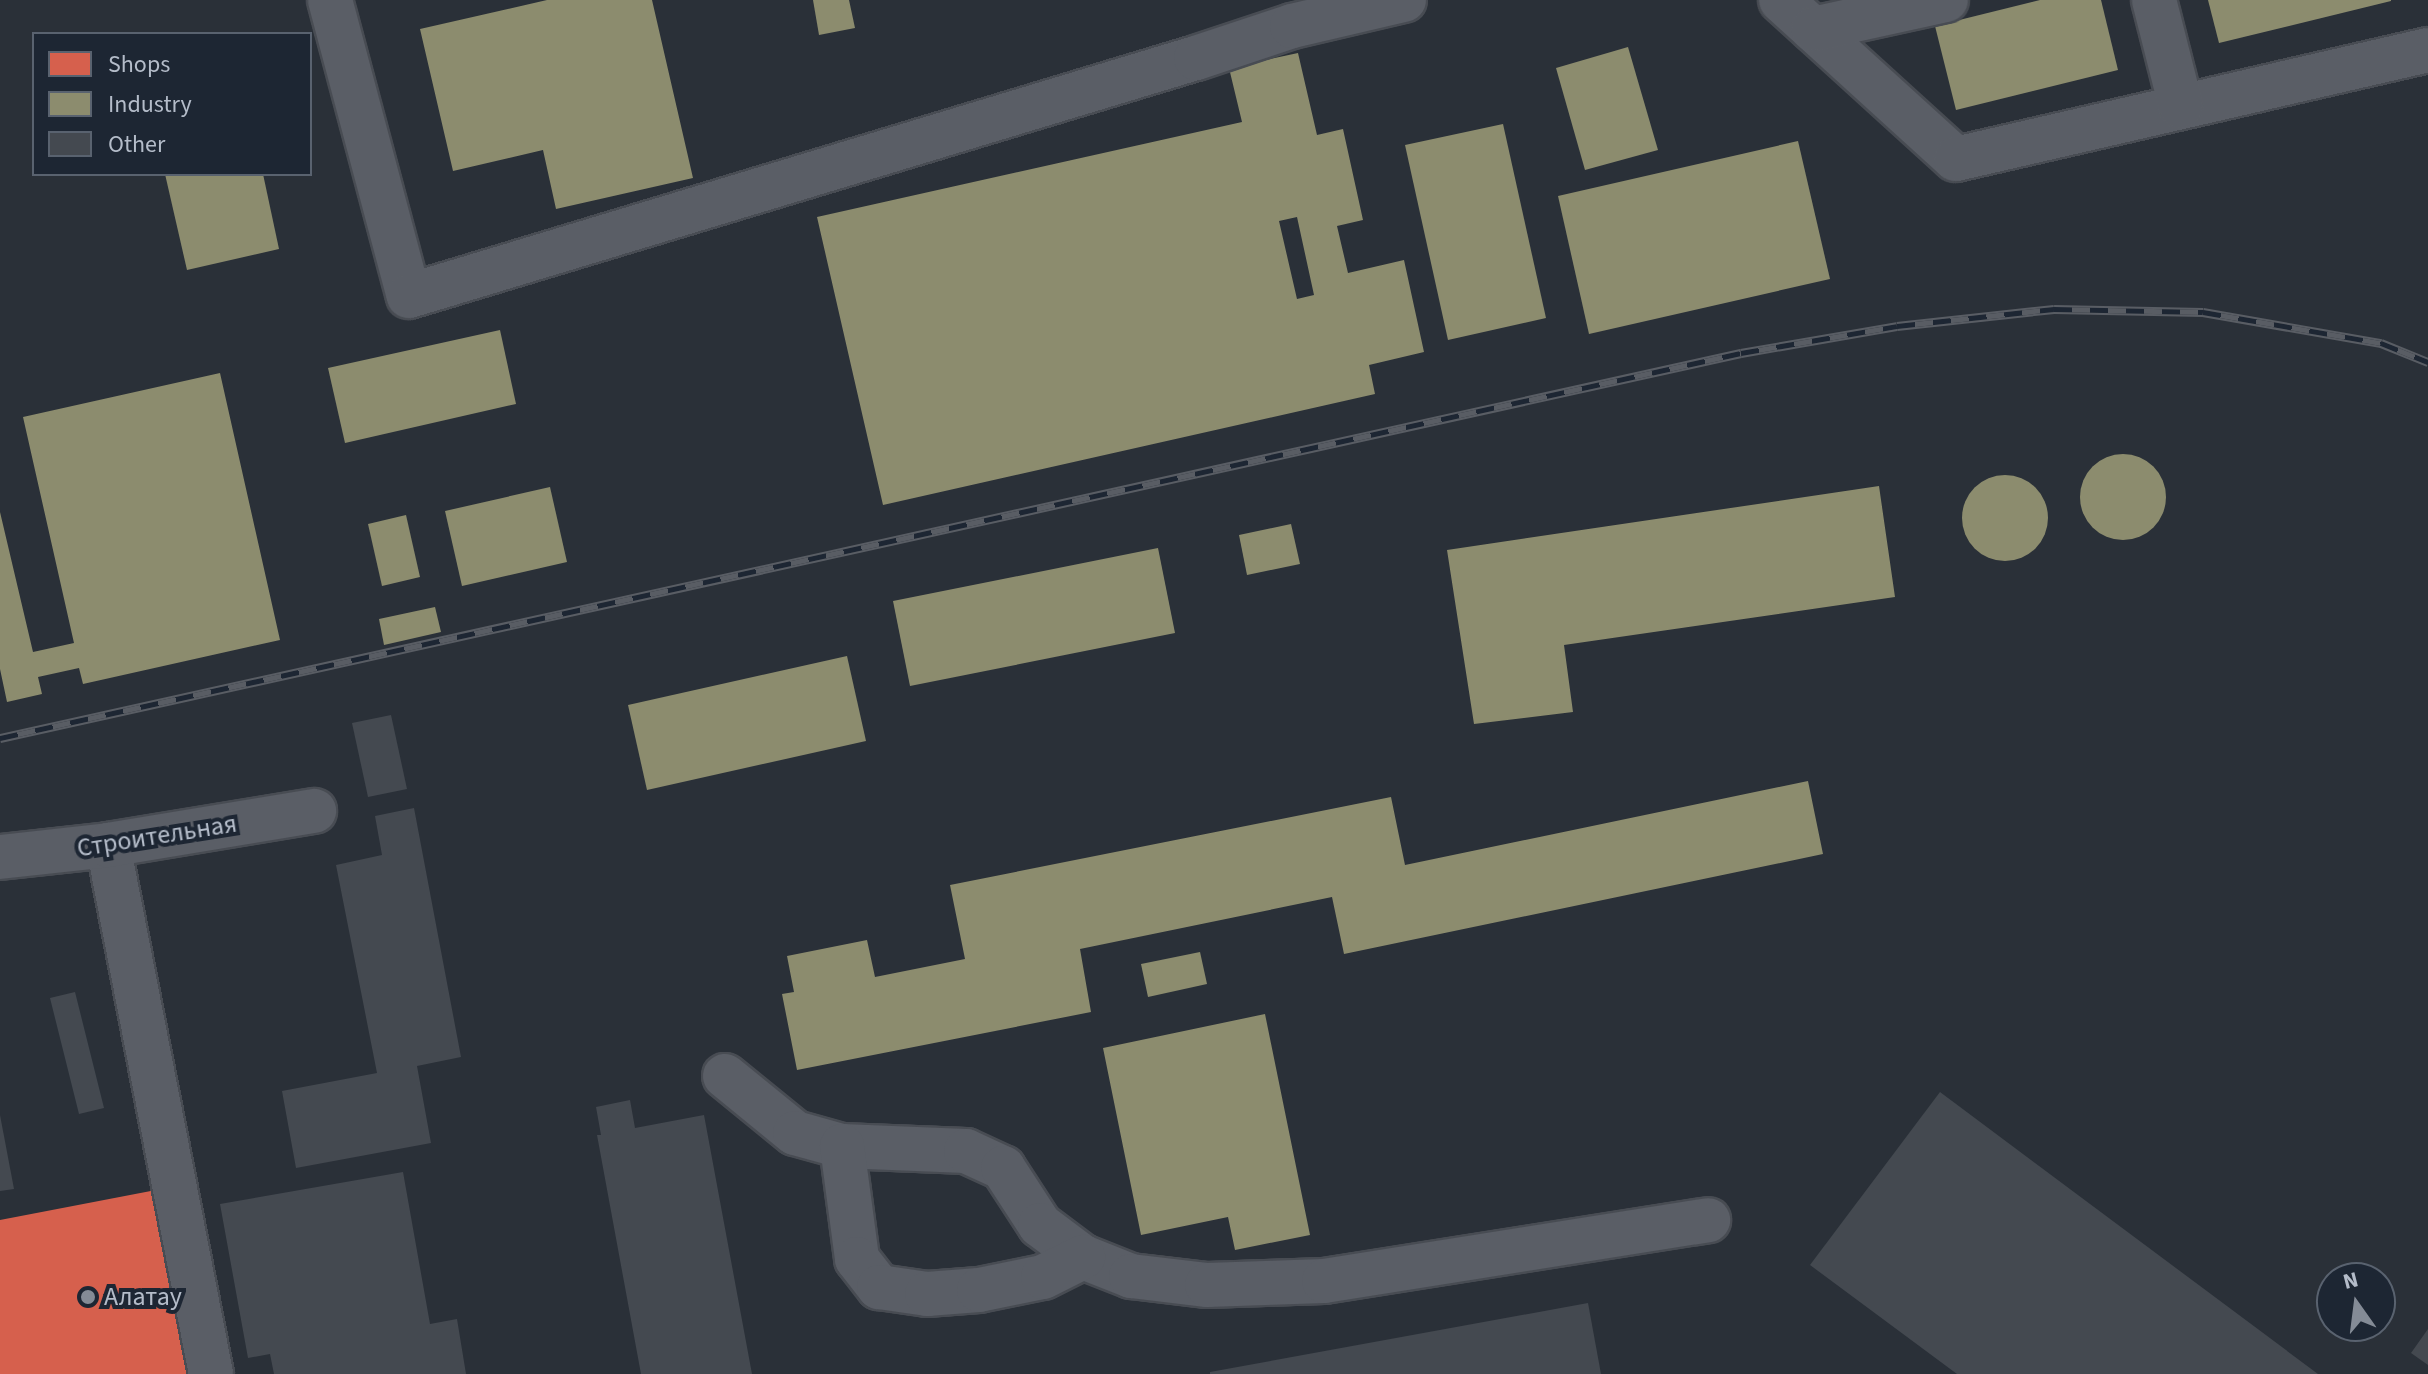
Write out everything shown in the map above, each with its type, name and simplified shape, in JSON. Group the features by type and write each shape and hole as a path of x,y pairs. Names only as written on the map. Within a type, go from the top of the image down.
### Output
{"street":[{"path":"330,0 409,296 1196,58 1292,26 1404,0"},
{"path":"1781,0 1956,159 2428,50"},
{"path":"1813,29 1946,0"},
{"path":"2154,0 2181,107"},
{"name":"Строительная","path":"0,857 108,845 314,811"},
{"path":"108,845 211,1374"},
{"path":"725,1076 795,1133 842,1146 966,1151 1003,1168 1040,1225 1083,1257 1131,1276 1207,1285 1324,1281 1708,1220"},
{"path":"842,1146 857,1259 879,1287 927,1294 979,1290 1043,1277 1083,1257"}],"building: Shops":[{"name":"Алатау","path":"156,1190 191,1374 0,1374 0,1220"}],"building: Industry":[{"path":"547,0 652,0 693,178 556,209 543,150 453,171 420,29"},
{"path":"813,0 849,0 855,28 819,35"},
{"path":"2040,0 2101,0 2118,70 1956,110 1935,26"},
{"path":"2208,0 2391,0 2391,1 2219,43"},
{"path":"1628,47 1658,150 1585,170 1556,68"},
{"path":"1298,53 1317,135 1343,129 1363,220 1337,226 1348,273 1404,260 1424,352 1369,365 1375,394 883,505 817,217 1242,122 1229,68","holes":["1297,217 1314,295 1297,299 1279,221"]},
{"path":"1503,124 1546,318 1448,340 1405,145"},
{"path":"1798,141 1830,279 1589,334 1558,196"},
{"path":"165,176 263,176 279,249 187,270"},
{"path":"500,330 516,404 345,443 328,368"},
{"path":"220,373 280,640 83,684 79,668 38,677 42,694 7,702 0,669 0,512 33,652 74,643 23,417"},
{"path":"2115,454 2131,454 2154,466 2163,480 2166,497 2163,514 2154,528 2131,540 2115,540 2099,533 2087,521 2080,505 2080,489 2087,473 2099,461"},
{"path":"1997,475 2013,475 2036,487 2045,501 2048,518 2045,535 2036,549 2013,561 1997,561 1981,554 1969,542 1962,526 1962,510 1969,494 1981,482"},
{"path":"1879,486 1895,597 1564,645 1573,712 1474,724 1447,550"},
{"path":"550,487 567,562 462,586 445,511"},
{"path":"406,515 420,577 382,586 368,524"},
{"path":"1291,524 1300,564 1247,575 1239,535"},
{"path":"1158,548 1175,633 910,686 893,601"},
{"path":"435,607 441,632 384,645 379,619"},
{"path":"847,656 866,741 647,790 628,705"},
{"path":"1808,781 1823,854 1344,954 1332,897 1080,949 1091,1012 797,1070 782,994 794,992 787,956 867,940 875,977 965,959 950,885 1391,797 1405,865"},
{"path":"1200,952 1207,984 1148,997 1141,964"},
{"path":"1265,1014 1310,1235 1235,1250 1228,1217 1141,1235 1103,1048"}],"building: Other":[{"path":"391,715 407,789 368,797 352,723"},
{"path":"414,808 461,1057 417,1066 431,1143 296,1168 282,1091 377,1073 336,865 382,855 375,816"},
{"path":"75,992 104,1108 79,1114 50,998"},
{"path":"1940,1092 2318,1374 1957,1374 1810,1265"},
{"path":"630,1100 635,1128 704,1115 752,1374 641,1374 597,1135 601,1135 596,1107"},
{"path":"0,1115 14,1189 0,1191"},
{"path":"403,1172 430,1324 457,1319 466,1374 274,1374 270,1354 248,1358 220,1204"},
{"path":"1588,1303 1601,1374 1210,1374 1210,1372"},
{"path":"2428,1329 2428,1365 2411,1353"}],"railway":[{"path":"0,738 1741,353 1897,326 2054,309 2203,312 2381,343 2428,362"}],"place":[{"name":"Алатау","path":"88,1297"}]}
